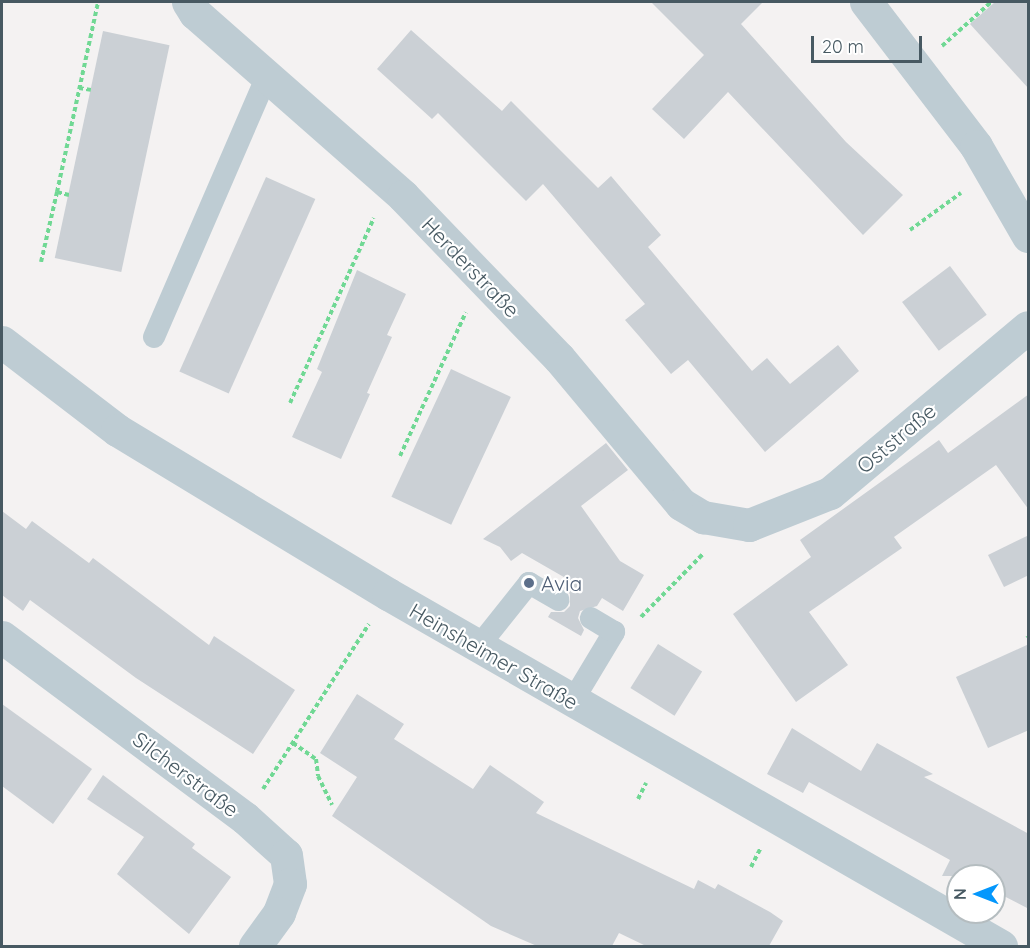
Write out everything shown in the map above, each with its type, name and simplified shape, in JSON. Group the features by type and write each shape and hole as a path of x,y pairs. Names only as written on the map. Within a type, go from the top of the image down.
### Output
{"street":[{"name":"Herderstraße","path":"188,2 267,76 389,184 482,278 612,418 681,504 739,525"},
{"path":"866,2 917,68 991,172 1029,236"},
{"name":"Oststraße","path":"739,525 830,493 1029,327"},
{"name":"Heinsheimer Straße","path":"2,342 117,430 572,702 1002,946"},
{"name":"Silcherstraße","path":"2,637 245,818 286,855 291,884 279,913 255,946"}],"lane":[{"path":"154,337 267,76"},
{"path":"478,647 530,583 558,600"},
{"path":"572,702 614,632 591,618"}],"path":[{"path":"41,262 98,2"},
{"path":"917,68 991,2"},
{"path":"79,88 90,90"},
{"path":"910,230 991,172"},
{"path":"290,404 389,184"},
{"path":"57,192 69,195"},
{"path":"400,456 482,278"},
{"path":"614,632 635,623 739,525"},
{"path":"245,818 370,622"},
{"path":"293,743 316,759 318,776 332,805"},
{"path":"638,799 650,774"},
{"path":"751,867 761,847"}],"building":[{"path":"651,2 763,2 741,24 846,142 903,195 863,235 728,92 684,139 652,109 704,55"},
{"path":"995,2 1029,2 1029,89 970,24"},
{"path":"411,30 502,111 511,101 598,188 611,176 661,235 648,247 752,371 767,358 790,384 838,345 859,371 765,452 688,360 671,374 625,320 645,304 543,184 526,201 438,113 432,119 377,69"},
{"path":"103,31 170,45 121,272 55,258"},
{"path":"266,177 315,199 229,394 179,372"},
{"path":"950,266 987,315 939,351 902,302"},
{"path":"357,270 406,294 387,335 392,337 367,393 370,394 341,459 292,437 322,372 317,369"},
{"path":"451,369 511,397 451,525 391,497"},
{"path":"1029,394 1029,510 996,465 894,537 902,548 809,612 848,665 796,702 733,614 811,557 800,540 939,440 948,453"},
{"path":"606,443 628,470 581,506 620,561 644,575 623,611 602,598 597,606 580,611 578,618 584,630 581,636 548,617 551,612 564,612 570,606 570,594 564,588 569,580 522,553 511,561 500,547 483,539"},
{"path":"2,511 26,529 32,521 89,563 93,558 209,645 214,636 295,690 253,754 136,678 30,600 23,611 2,595"},
{"path":"1029,535 1029,575 1004,587 988,555"},
{"path":"658,644 702,672 675,716 630,688"},
{"path":"1029,644 1029,730 988,748 956,677"},
{"path":"357,694 404,724 394,739 473,789 490,765 544,802 536,813 694,889 698,880 715,889 718,884 770,912 783,921 769,946 646,946 619,933 612,946 537,946 491,926 332,816 357,777 320,753"},
{"path":"2,704 92,769 53,824 2,786"},
{"path":"792,728 861,771 877,743 933,774 924,777 1029,834 1029,909 1006,897 1006,864 948,864 950,860 809,782 803,793 767,774"},
{"path":"103,775 195,844 192,848 231,877 189,934 117,874 144,837 87,799"}],"place":[{"name":"Avia","path":"529,583"}]}
